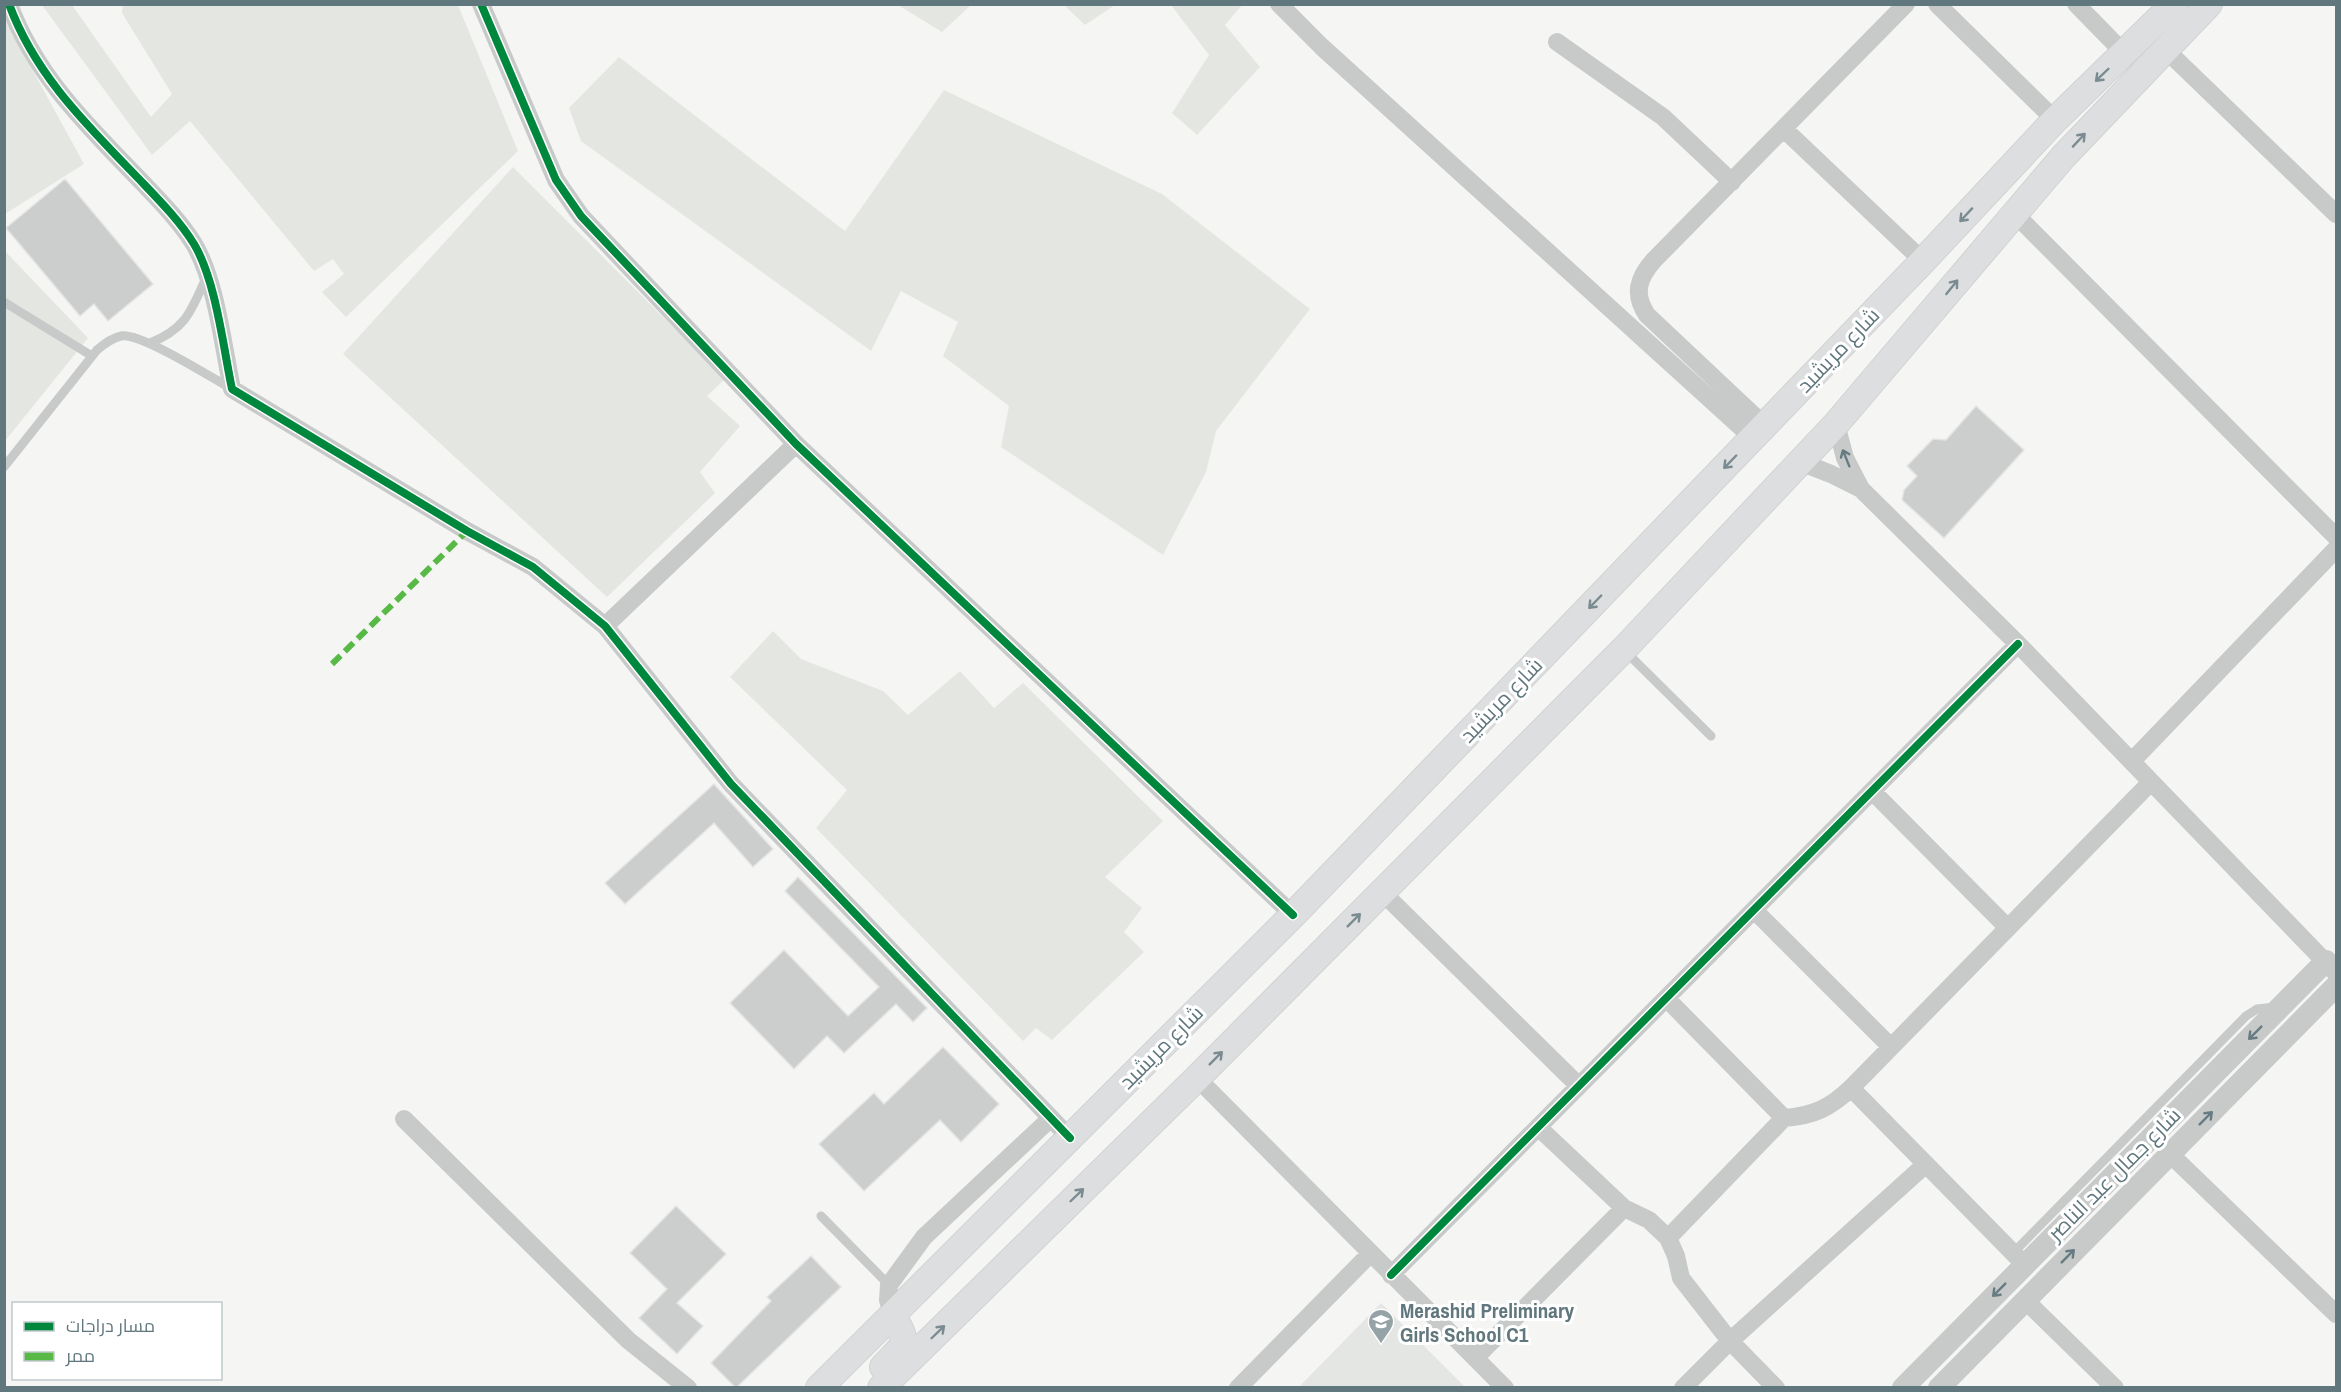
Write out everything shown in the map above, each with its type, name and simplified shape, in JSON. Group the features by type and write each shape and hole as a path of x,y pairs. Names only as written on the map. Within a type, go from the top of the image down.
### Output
{"main road":[{"name":"شارع مريشيد","path":"819,1388 1293,915 1886,300 2055,120 2174,4"},
{"name":"شارع مريشيد","path":"881,1388 1197,1078 1623,650 1836,424 2014,213 2113,102 2209,4"},
{"path":"1886,300 1896,302 1910,314 1915,333"},
{"path":"870,1388 883,1367 903,1346 903,1331 893,1316"}],"street":[{"path":"9,4 17,27 42,70 69,107 171,213 194,244 208,273 232,389 467,531 532,567 605,626 730,784 1070,1138"},
{"path":"481,4 556,180 580,216 796,444 1293,915"},
{"path":"1279,4 1330,55 1759,432"},
{"path":"1759,432 1653,322 1642,307 1638,288 1644,272 1906,4"},
{"path":"1937,4 2055,120"},
{"path":"2076,4 2124,53"},
{"path":"1557,42 1663,117 1732,182"},
{"path":"2165,49 2337,214"},
{"path":"1784,129 1923,261"},
{"path":"2014,213 2337,537"},
{"path":"1836,424 1845,458 1861,489"},
{"path":"605,626 796,444"},
{"path":"1800,462 1861,489 2018,644 2331,967"},
{"path":"2132,761 2337,549"},
{"path":"1391,1275 2018,644"},
{"path":"1668,1238 1784,1118 1816,1113 1835,1104 2151,782"},
{"path":"1872,791 2008,928"},
{"path":"1382,892 1579,1086"},
{"path":"1754,910 1891,1047"},
{"name":"شارع جمال عبد الناصر","path":"1903,1388 2019,1259 2281,1007 2331,967"},
{"name":"شارع جمال عبد الناصر","path":"1939,1388 2337,986"},
{"path":"1666,998 1784,1118"},
{"path":"1197,1078 1505,1388"},
{"path":"1851,1088 2019,1259"},
{"path":"893,1316 888,1300 889,1286 924,1237 1051,1118"},
{"path":"404,1119 628,1340 688,1388"},
{"path":"1538,1127 1624,1208 1649,1220 1668,1238 1676,1256 1681,1278 1730,1341 1776,1388"},
{"path":"2170,1154 2337,1314"},
{"path":"1683,1388 1730,1341 1926,1164"},
{"path":"1475,1358 1624,1208"},
{"path":"1238,1388 1370,1254"},
{"path":"2025,1300 2115,1388"}],"lane":[{"path":"150,343 182,325 190,315 208,273"},
{"path":"4,302 92,356"},
{"path":"4,467 92,356 109,341 124,335 150,343 232,389"},
{"path":"1623,650 1711,736"},
{"path":"821,1216 889,1286"}],"shaded area":[{"path":"42,5 72,5 151,117 172,94 122,13 123,5 458,5 518,151 346,317 322,292 344,274 333,259 314,271 190,121 152,155"},
{"path":"898,5 971,5 942,32"},
{"path":"1064,5 1115,5 1085,25"},
{"path":"1171,5 1242,5 1225,25 1260,67 1197,135 1172,113 1209,55"},
{"path":"4,14 84,164 5,214"},
{"path":"619,57 845,231 944,90 1162,194 1310,309 1216,431 1206,472 1163,555 1001,447 1009,406 943,356 958,322 901,291 871,351 581,141 569,108"},
{"path":"513,167 725,379 707,396 740,426 700,472 715,493 607,597 343,354"},
{"path":"5,251 88,338 5,441"},
{"path":"773,631 801,659 883,691 908,715 960,671 994,708 1023,683 1163,821 1105,877 1142,908 1124,932 1144,952 1052,1040 1036,1028 1023,1041 816,828 847,790 730,677"},
{"name":"Merashid Preliminary Girls School C1","path":"1381,1303 1465,1387 1299,1387"}],"building":[{"path":"65,179 153,284 108,321 94,304 80,316 6,228"},
{"path":"1976,406 2024,450 1944,538 1902,500 1904,490 1917,476 1907,466 1933,439 1946,440"},
{"path":"714,784 773,849 753,867 714,823 625,904 605,883"},
{"path":"798,877 927,1008 913,1022 896,1004 844,1053 827,1036 794,1069 730,1003 784,950 848,1016 879,987 785,891"},
{"path":"943,1047 999,1104 961,1142 940,1120 864,1191 819,1144 874,1093 884,1104"},
{"path":"676,1206 726,1254 677,1303 703,1326 677,1354 639,1318 667,1289 630,1253"},
{"path":"811,1256 841,1287 736,1388 711,1363 771,1301 767,1297"}],"marked path":[{"path":"332,664 467,531"}],"cycle path":[{"path":"9,4 33,54 64,98 168,210 194,244 202,259 213,295 232,389 467,531 533,567 605,626 731,784 1070,1138"},
{"path":"481,4 556,180 581,216 796,444 1293,915"},
{"path":"1391,1275 2018,644"}],"place":[{"name":"Merashid Preliminary Girls School C1","path":"1381,1345"}]}
